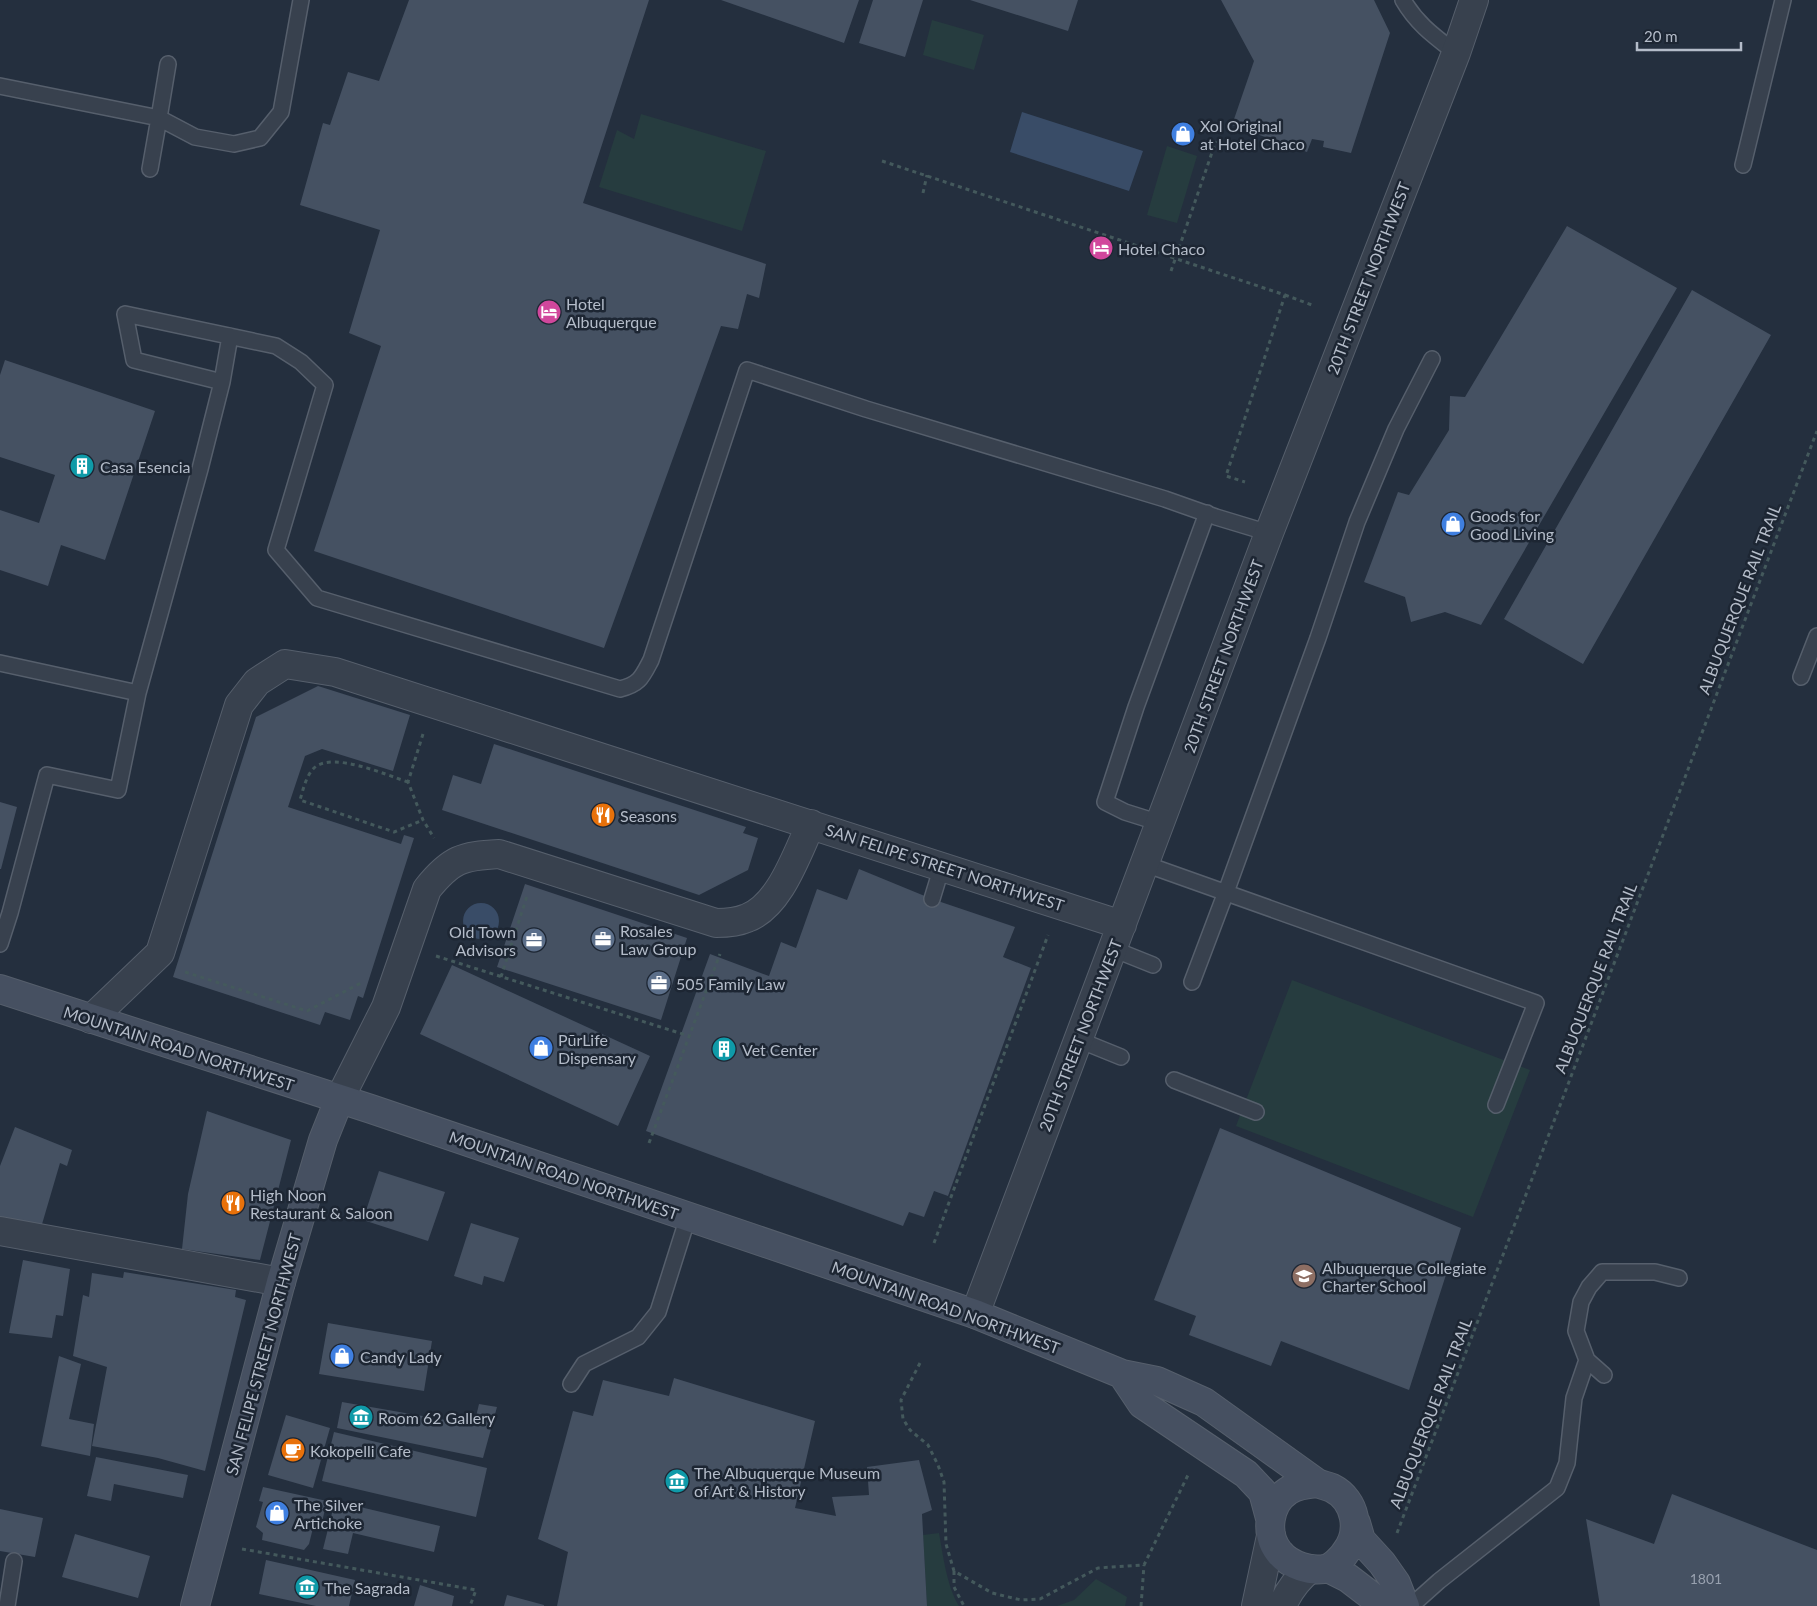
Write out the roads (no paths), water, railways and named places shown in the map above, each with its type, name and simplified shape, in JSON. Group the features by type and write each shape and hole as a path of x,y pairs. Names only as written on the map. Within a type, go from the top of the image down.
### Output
{"street":[{"name":"20TH STREET NORTHWEST","path":"975,1314 1269,533 1456,53 1474,0"},
{"path":"91,1020 160,953 239,705 258,682 285,664 335,672 811,824"},
{"name":"SAN FELIPE STREET NORTHWEST","path":"195,1606 281,1282 323,1140 339,1100 386,1007 427,889 438,875 450,865 470,856 499,854 716,923 724,923 747,918 761,910 770,901 783,882 811,824 942,866 1118,937"},
{"name":"MOUNTAIN ROAD NORTHWEST","path":"0,989 371,1109 975,1314 1122,1374 1157,1381 1204,1402 1317,1483 1331,1488 1343,1496 1352,1508 1361,1540 1382,1563 1396,1583 1405,1606"},
{"path":"0,1231 281,1282"},
{"path":"1122,1374 1142,1404 1246,1474 1263,1492 1278,1552 1293,1564 1319,1568 1354,1582 1378,1600 1395,1606"},
{"path":"1256,1606 1276,1502 1288,1490 1302,1484 1317,1483"},
{"path":"1282,1606 1288,1592 1300,1577 1345,1554 1352,1541 1356,1522"}],"lane":[{"path":"0,86 159,118 195,136 234,144 260,138 281,112 301,0"},
{"path":"1403,0 1411,15 1421,26 1456,53"},
{"path":"1743,165 1783,0"},
{"path":"150,169 168,64"},
{"path":"222,382 134,360 125,314 276,346 301,362 325,385 276,550 317,598 620,689 640,681 651,660 746,370 866,409 1165,499 1269,533"},
{"path":"0,944 47,775 118,790 138,693 178,552 222,382 230,336"},
{"path":"1192,982 1318,638 1357,522 1396,429 1432,359"},
{"path":"1160,823 1125,812 1105,802 1136,707 1207,513"},
{"path":"1801,677 1817,636"},
{"path":"0,663 138,693"},
{"path":"1145,864 1536,1003 1496,1105"},
{"path":"932,899 942,866"},
{"path":"1118,937 1153,965"},
{"path":"1079,1040 1121,1057"},
{"path":"1174,1080 1256,1112"},
{"path":"571,1384 584,1364 638,1337 658,1312 688,1217"},
{"path":"1604,1375 1587,1360 1576,1330 1581,1302 1590,1287 1602,1272 1655,1272 1679,1278"},
{"path":"1411,1606 1439,1581 1557,1488 1567,1463 1574,1398 1587,1360"},
{"path":"6,1606 14,1561"}],"water":[{"path":"1022,112 1143,151 1129,191 1010,152"},
{"path":"481,903 488,904 494,908 498,914 498,928 494,934 488,938 481,939 474,938 468,934 464,928 463,921 464,914 468,908 474,904"}],"place":[{"name":"Xol Original at Hotel Chaco","path":"1183,134"},
{"name":"Hotel Chaco","path":"1101,248"},
{"name":"Hotel Albuquerque","path":"549,312"},
{"name":"Casa Esencia","path":"82,466"},
{"name":"Goods for Good Living","path":"1453,524"},
{"name":"Seasons","path":"603,815"},
{"name":"Rosales Law Group","path":"603,939"},
{"name":"Old Town Advisors","path":"534,940"},
{"name":"505 Family Law","path":"659,983"},
{"name":"PūrLife Dispensary","path":"541,1048"},
{"name":"Vet Center","path":"724,1049"},
{"name":"High Noon Restaurant & Saloon","path":"233,1203"},
{"name":"Albuquerque Collegiate Charter School","path":"1304,1276"},
{"name":"Candy Lady","path":"342,1356"},
{"name":"Room 62 Gallery","path":"361,1417"},
{"name":"Kokopelli Cafe","path":"293,1450"},
{"name":"The Albuquerque Museum of Art & History","path":"677,1481"},
{"name":"The Silver Artichoke","path":"277,1513"},
{"name":"The Sagrada","path":"307,1587"}]}
